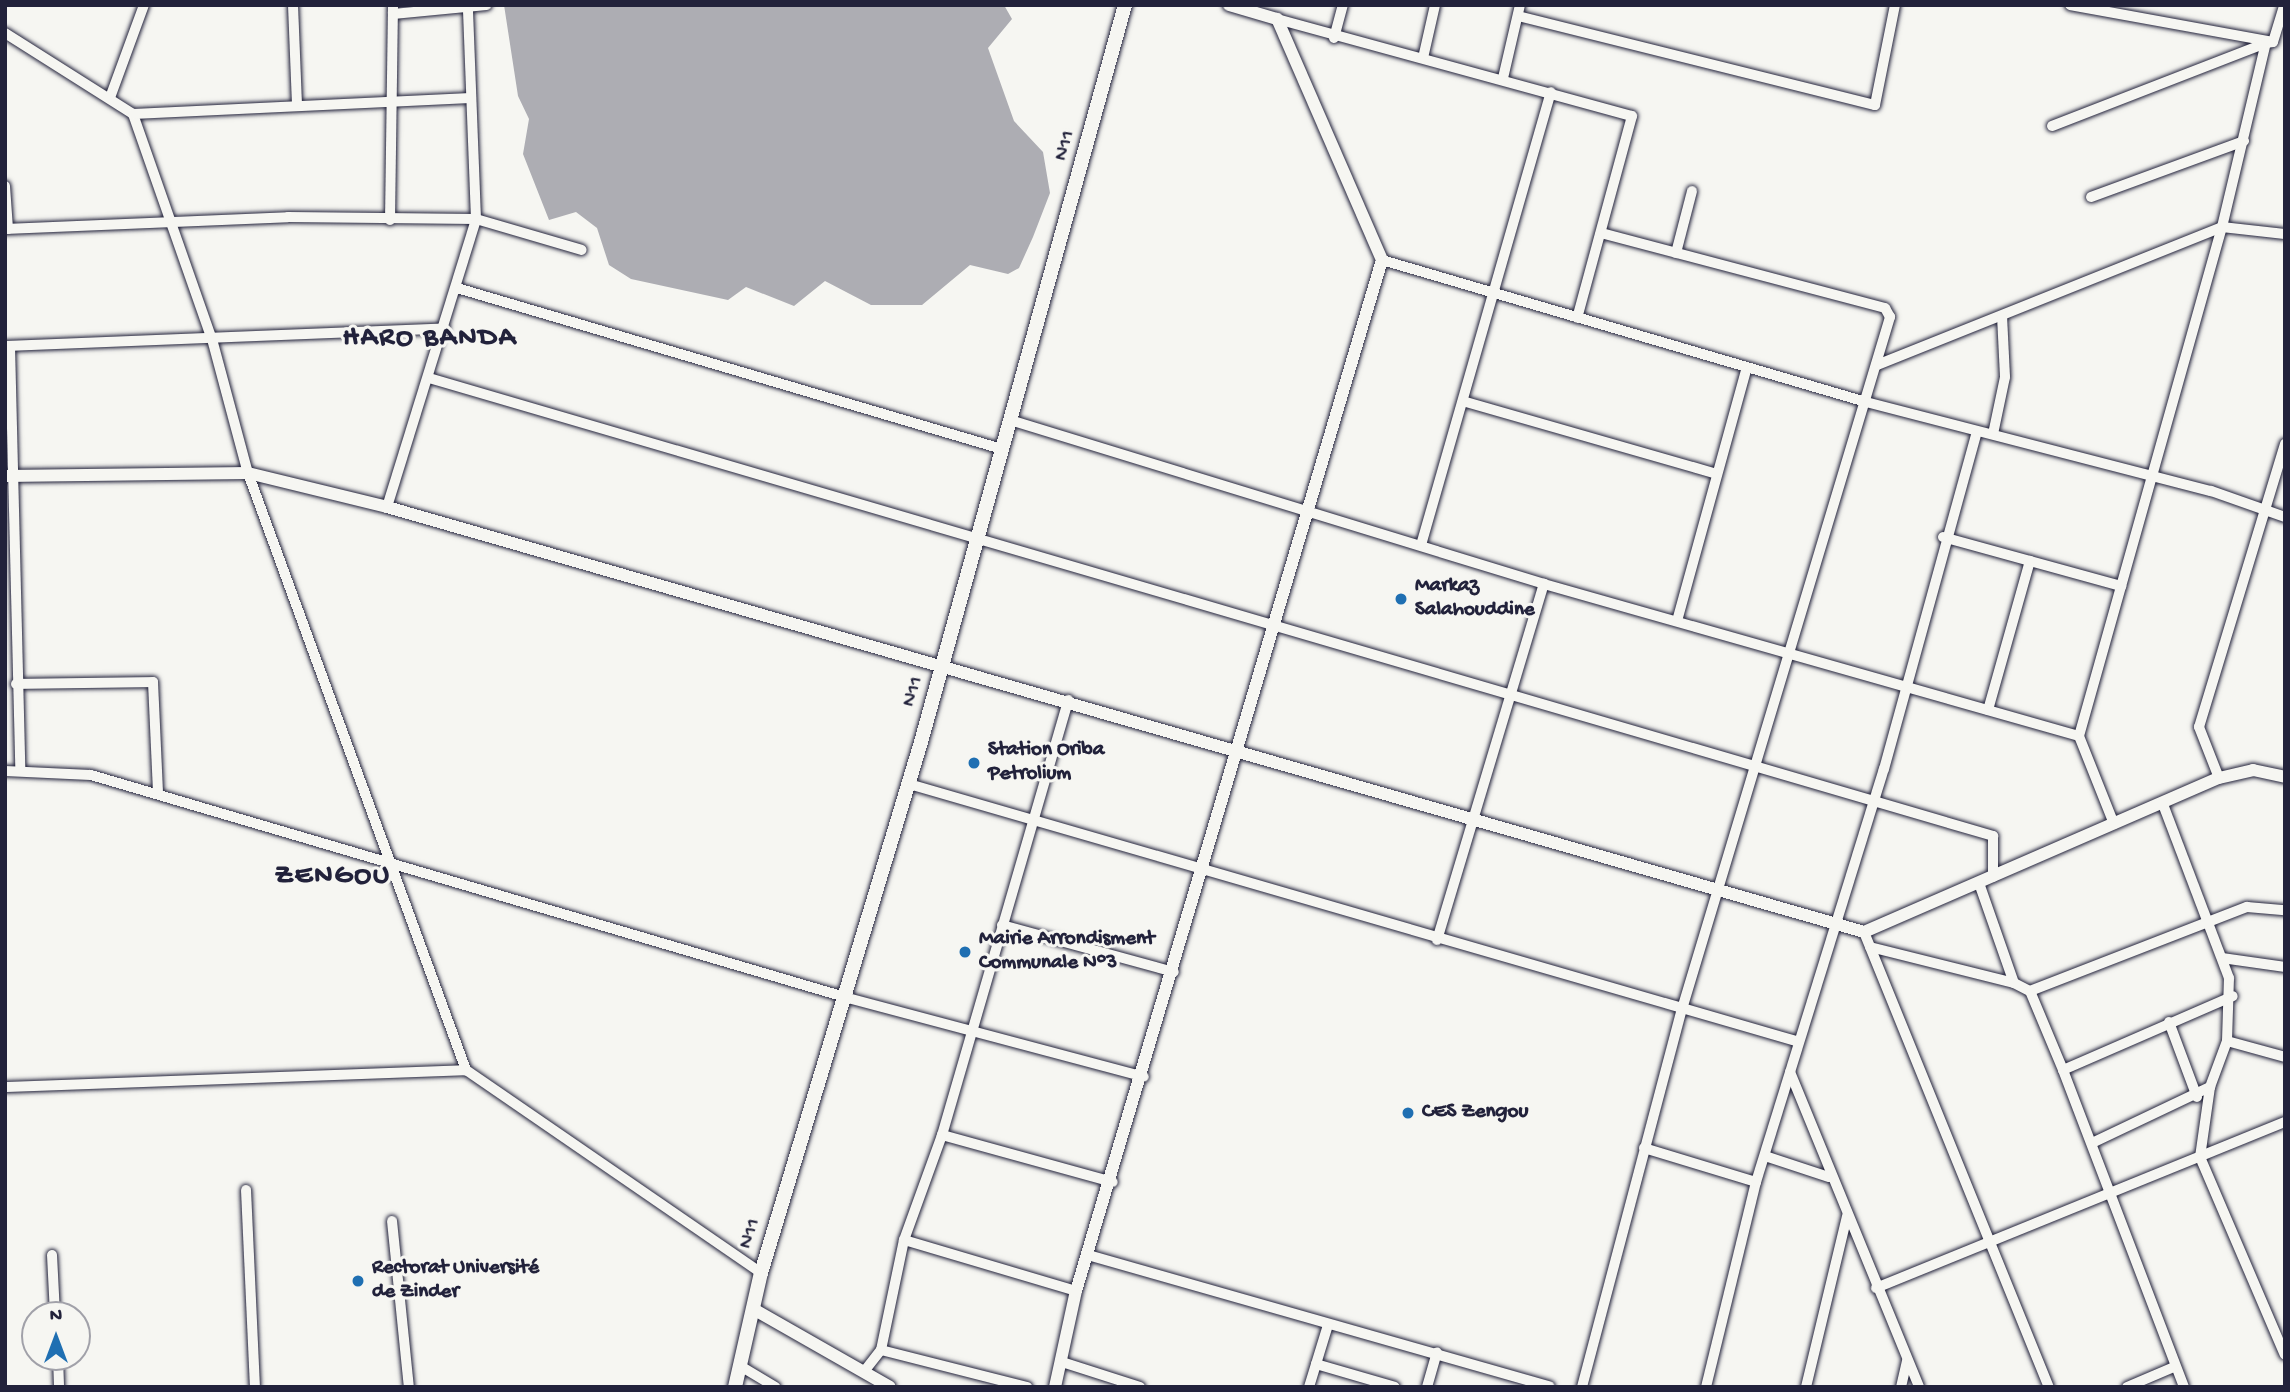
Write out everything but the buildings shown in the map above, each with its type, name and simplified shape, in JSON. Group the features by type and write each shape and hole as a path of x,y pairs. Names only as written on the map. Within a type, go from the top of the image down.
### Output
{"main road":[{"name":"N11","path":"735,1387 755,1310 761,1273 848,998 944,662 1125,5"}],"street":[{"path":"111,95 144,5"},
{"path":"293,5 298,105"},
{"path":"390,220 388,100 393,10 468,11 487,5"},
{"path":"1230,5 1334,38 1423,58 1632,116 1577,318"},
{"path":"1334,38 1343,5"},
{"path":"1423,58 1436,5"},
{"path":"1503,79 1519,11 1875,105 1895,5"},
{"path":"2070,5 2269,43"},
{"path":"2114,824 2079,736 2222,227 2269,43 2282,25 2284,5"},
{"path":"387,506 445,328 476,219 468,11"},
{"path":"1055,1387 1076,1291 1113,1182 1382,260 1277,19"},
{"path":"5,46 6,32 111,95 133,114 212,339 248,473 466,1070 761,1273"},
{"path":"2052,126 2269,43"},
{"path":"1421,545 1497,296 1551,92"},
{"path":"133,114 471,98"},
{"path":"2091,197 2244,141"},
{"path":"5,186 6,229 171,222 476,219 582,250"},
{"path":"1676,253 1692,191"},
{"path":"1877,365 2222,227 2285,234"},
{"path":"1583,1387 1682,1009 1721,887 1890,317 1885,308 1601,233"},
{"path":"1382,260 1497,296 1866,402 2154,475 2285,517"},
{"path":"457,288 1002,449"},
{"path":"1993,434 2006,368 2002,316"},
{"path":"20,770 8,476 8,346 445,328"},
{"path":"1677,621 1747,368"},
{"path":"429,378 977,541 1757,762 1993,835 1993,877"},
{"path":"1466,402 1717,474"},
{"path":"1010,420 1544,584 2079,736"},
{"path":"1706,1387 1756,1182 1790,1072 1796,1041 1837,923 1906,685 1943,537 1977,432"},
{"path":"2219,778 2199,727 2285,444"},
{"path":"8,476 248,473 387,506 944,662 1721,887 1864,932 2219,778 2253,769 2285,777"},
{"path":"1943,537 2121,586"},
{"path":"1988,709 2030,561"},
{"path":"1437,940 1544,584"},
{"path":"16,684 153,682 158,794"},
{"path":"866,1369 881,1350 904,1240 942,1135 1068,700"},
{"path":"5,771 79,772 848,998 972,1028 1144,1077"},
{"path":"909,784 1437,940 1796,1041"},
{"path":"2163,804 2222,958 2233,996 2227,1041 2210,1087 2200,1157 2285,1355"},
{"path":"1979,883 2014,983"},
{"path":"2030,991 2257,905 2285,910"},
{"path":"1002,925 1174,972"},
{"path":"1864,932 1992,1241 2049,1387"},
{"path":"1870,947 2014,983 2030,991 2092,1143 2174,1367 2184,1387"},
{"path":"2222,958 2285,967"},
{"path":"2063,1070 2233,996"},
{"path":"2169,1022 2197,1097"},
{"path":"2227,1041 2285,1057"},
{"path":"5,1087 466,1070"},
{"path":"1790,1072 1829,1177 1919,1387"},
{"path":"2092,1143 2197,1097 2210,1087"},
{"path":"1876,1288 2200,1157 2284,1127"},
{"path":"942,1135 1113,1182"},
{"path":"1644,1148 1756,1182"},
{"path":"1765,1156 1829,1177"},
{"path":"246,1190 255,1387"},
{"path":"1806,1387 1847,1216"},
{"path":"392,1221 409,1387"},
{"path":"904,1240 1076,1291"},
{"path":"52,1255 54,1301"},
{"path":"1088,1255 1328,1325 1437,1352 1550,1387"},
{"path":"755,1310 866,1369 890,1387"},
{"path":"1309,1387 1328,1325"},
{"path":"881,1350 1027,1387"},
{"path":"1427,1387 1437,1352"},
{"path":"1901,1387 1907,1361"},
{"path":"1062,1362 1140,1387"},
{"path":"1316,1364 1395,1387"},
{"path":"741,1367 775,1387"},
{"path":"2127,1387 2174,1367"}],"shaded area":[{"path":"504,5 1004,5 1012,19 988,48 1014,121 1043,152 1050,193 1019,268 1008,274 970,265 922,305 871,305 825,281 794,306 746,287 728,300 631,279 609,265 597,228 576,212 549,220 523,154 529,119 518,96"}],"place":[{"name":"Markaz Salahouddine","path":"1401,599"},
{"name":"Station Oriba Petrolium","path":"974,763"},
{"name":"Mairie Arrondisment Communale N°3","path":"965,952"},
{"name":"CES Zengou","path":"1408,1113"},
{"name":"Rectorat Université de Zinder","path":"358,1281"}],"district":[{"name":"HARO BANDA","path":"430,339"},
{"name":"ZENGOU","path":"333,877"}]}
